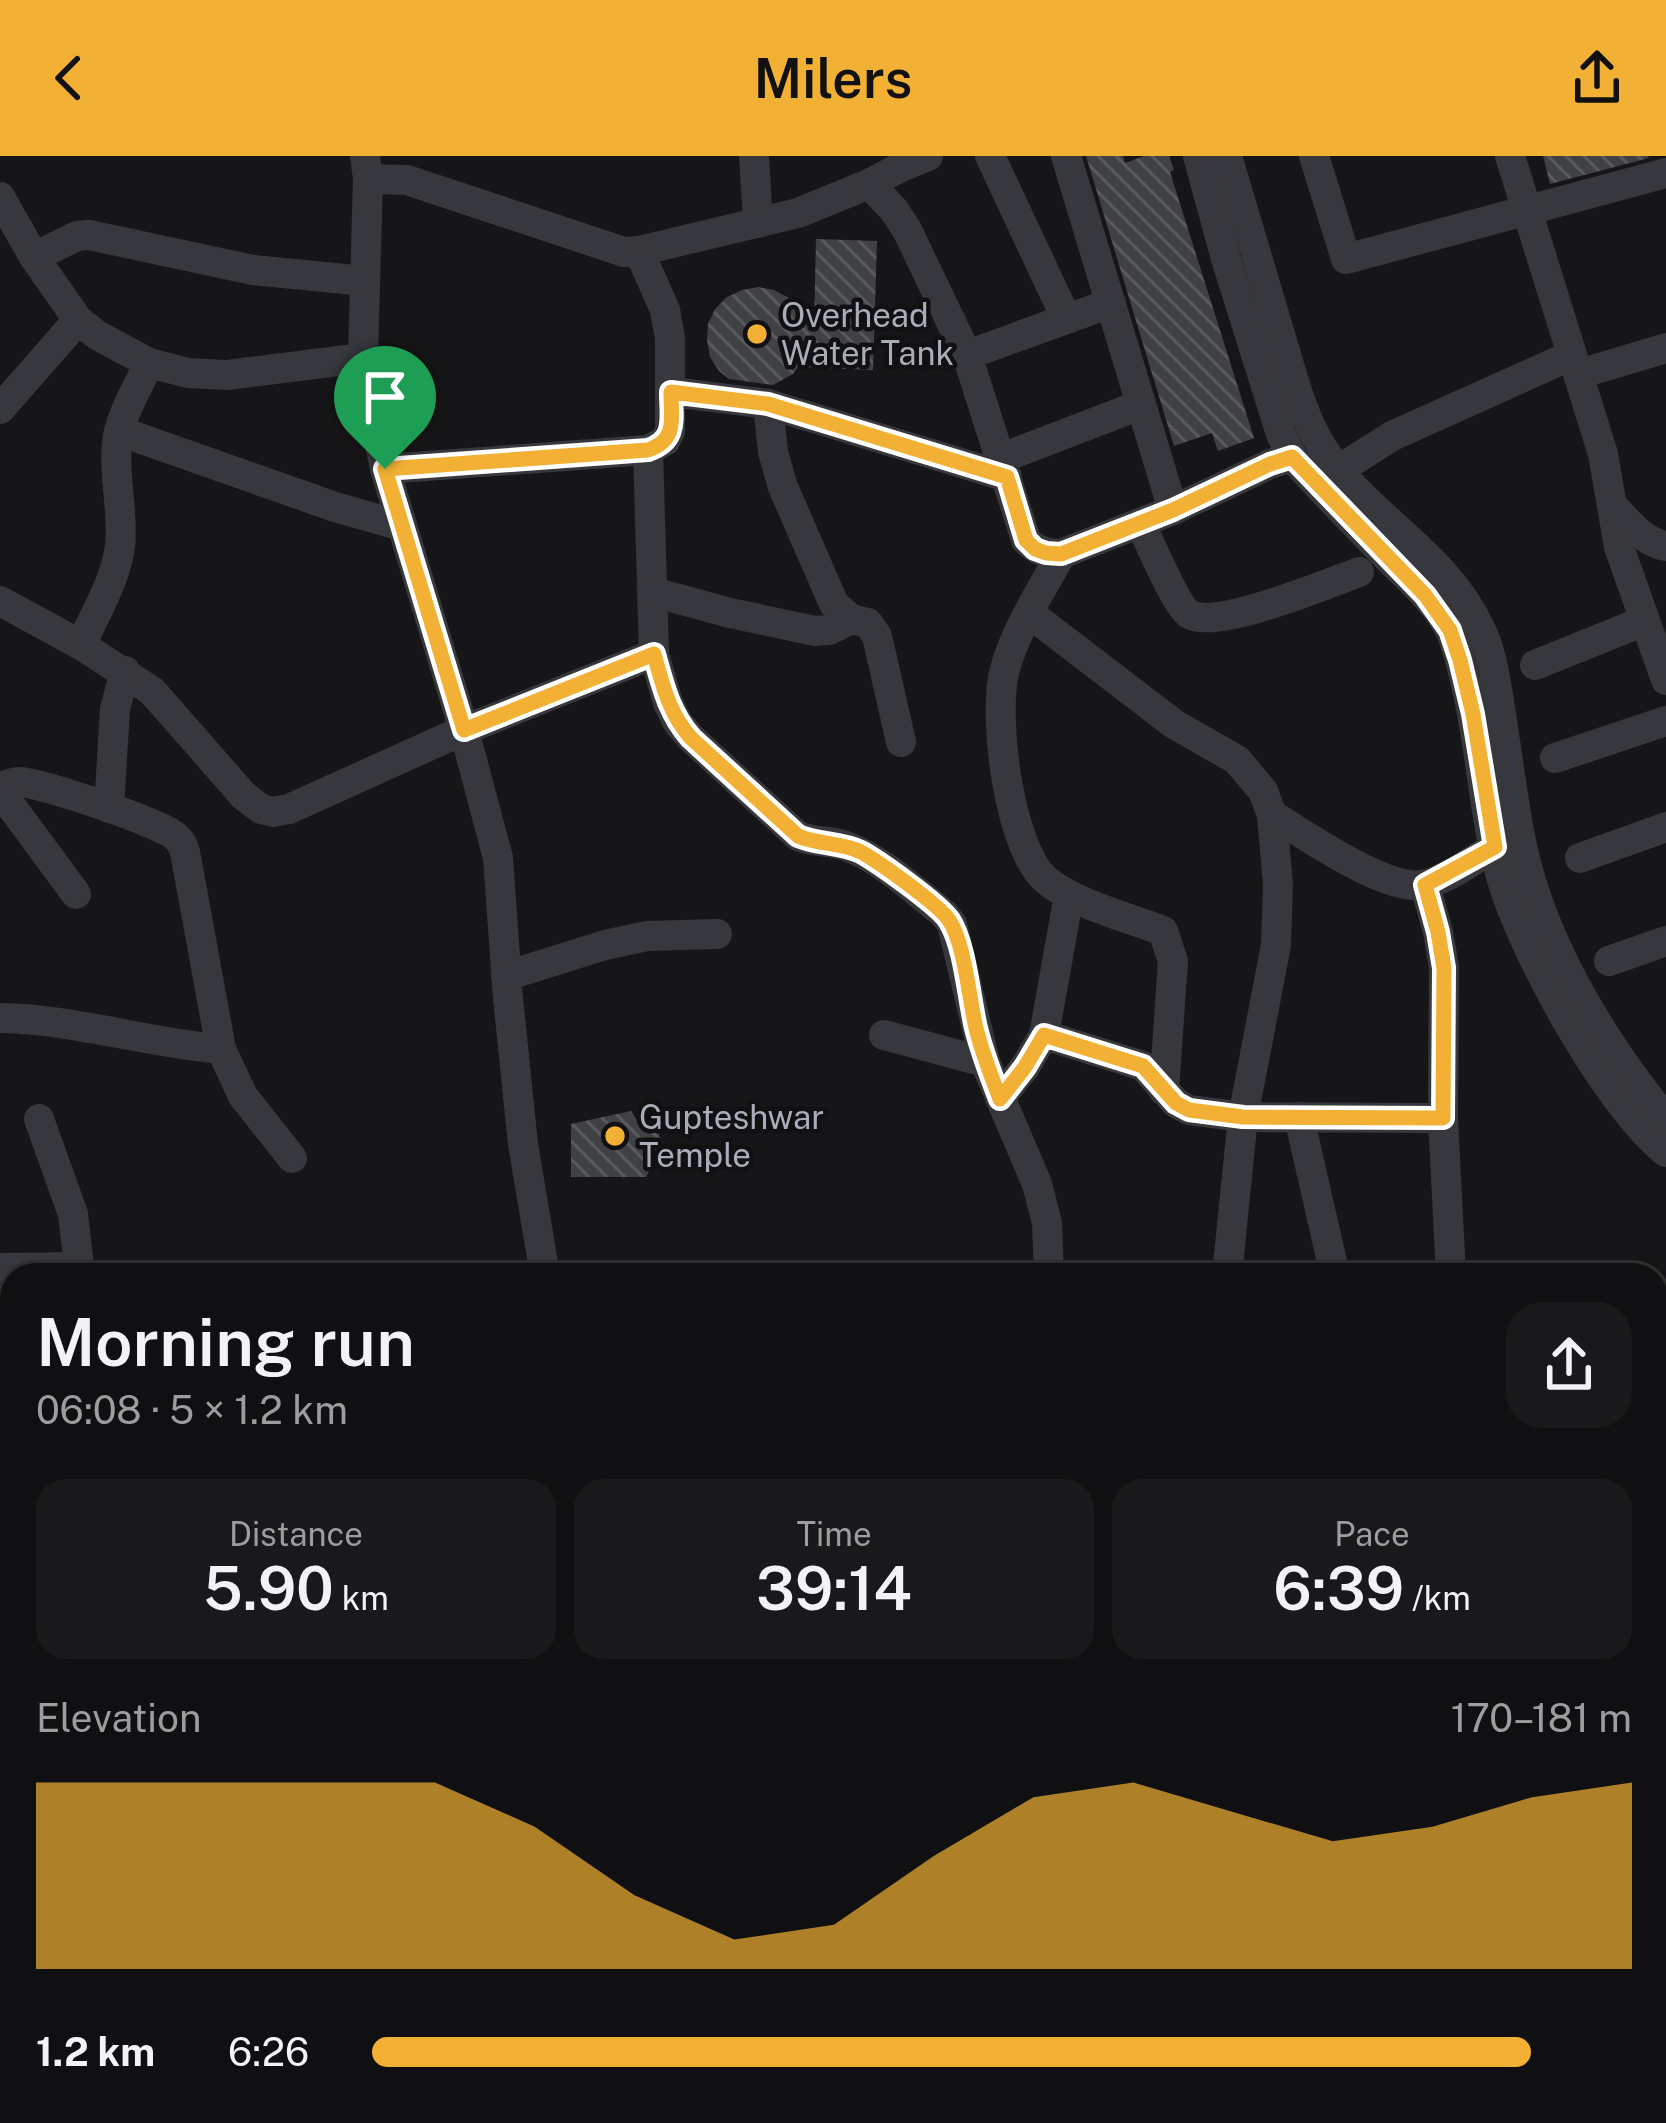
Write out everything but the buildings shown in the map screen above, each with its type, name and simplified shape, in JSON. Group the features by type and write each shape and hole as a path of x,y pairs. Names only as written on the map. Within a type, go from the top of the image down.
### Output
{"street":[{"path":"754,156 758,223"},
{"path":"543,1263 523,1144 499,858 385,469 363,358 363,162 609,250 639,251 797,213 869,184 895,162 928,156"},
{"path":"990,156 1066,319"},
{"path":"1066,156 1173,510"},
{"path":"1198,156 1281,434 1292,457 1425,595 1450,630 1473,714 1500,873 1514,914 1550,990 1636,1124 1666,1152"},
{"path":"1227,156 1312,430 1326,454 1369,501 1433,560 1481,628 1492,664 1533,891 1565,969 1642,1090 1666,1119"},
{"path":"1313,156 1346,259 1666,173"},
{"path":"1510,156 1603,454 1619,547 1666,680"},
{"path":"869,184 907,230 967,355 1026,540 1035,549 1061,554 1292,457"},
{"path":"0,197 78,320 148,363 188,373 227,374 363,358"},
{"path":"34,257 89,235 253,270 365,281"},
{"path":"385,469 648,450 665,441 670,431 670,338 664,310 639,251"},
{"path":"967,355 1112,303"},
{"path":"0,409 78,320"},
{"path":"1340,469 1392,436 1576,364 1666,348"},
{"path":"81,645 119,548 119,430 148,363"},
{"path":"671,392 768,404 1004,468 1140,405"},
{"path":"768,404 782,487 834,604 851,619 868,623 878,636 901,742"},
{"path":"119,430 402,526"},
{"path":"648,450 654,654 668,703 691,738 798,836 839,843 864,854 944,914 956,936 985,1062 1037,1184 1047,1223 1049,1263"},
{"path":"1612,506 1637,532 1666,546"},
{"path":"1141,523 1181,607 1196,616 1237,614 1359,572"},
{"path":"1061,554 1004,672 1002,736 1015,819 1025,850 1045,879 1069,895 1163,931 1173,961 1164,1091"},
{"path":"653,592 815,631 851,619"},
{"path":"0,601 152,691 244,796 273,812 328,794 464,730 654,654"},
{"path":"1030,613 1174,724 1237,760 1263,791 1272,815 1278,885 1276,945 1243,1117 1228,1263"},
{"path":"1535,665 1644,621"},
{"path":"109,808 115,709 125,671"},
{"path":"1555,758 1666,721"},
{"path":"76,893 0,789 20,782 109,808 180,840 221,1049 243,1096 292,1158"},
{"path":"1272,815 1398,884 1425,885 1495,847"},
{"path":"1580,858 1666,826"},
{"path":"1425,885 1444,968 1443,1118 1450,1263"},
{"path":"1000,1099 1044,1035 1069,895"},
{"path":"506,976 647,936 717,934"},
{"path":"1609,961 1666,941"},
{"path":"0,1018 27,1018 174,1046 221,1049"},
{"path":"884,1035 985,1062"},
{"path":"1044,1035 1143,1066 1176,1103 1189,1110 1243,1117 1443,1118"},
{"path":"1299,1117 1332,1263"},
{"path":"39,1119 73,1214 78,1263"}],"place":[{"name":"Overhead Water Tank","path":"757,334"},
{"name":"Gupteshwar Temple","path":"615,1136"}],"route":[{"path":"671,392 768,404 1007,477 1026,540 1035,549 1061,554 1292,457 1425,595 1450,630 1473,714 1495,847 1425,885 1444,968 1443,1118 1243,1117 1189,1110 1176,1103 1143,1066 1044,1035 1000,1099 985,1062 952,924 864,854 839,843 798,836 678,723 654,654 464,730 385,469 648,450 665,441 670,431 671,392"}]}
